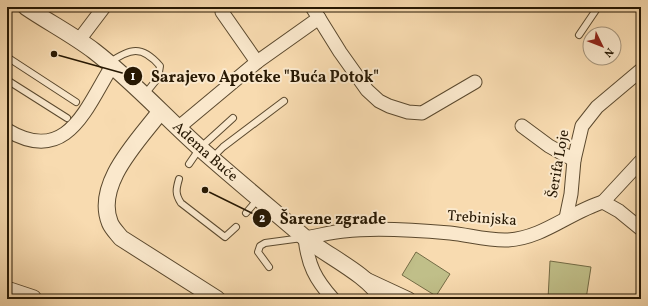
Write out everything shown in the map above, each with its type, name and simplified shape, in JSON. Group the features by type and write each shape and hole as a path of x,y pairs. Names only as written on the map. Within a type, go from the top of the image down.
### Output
{"street":[{"name":"Adema Buće","path":"26,7 80,40 124,75 160,112 179,127 258,199 305,238 356,274 378,292 382,299"},
{"path":"80,40 104,7"},
{"path":"312,7 367,90 379,101 389,106 408,112 422,113 475,82"},
{"path":"222,12 257,62"},
{"path":"179,127 257,62 319,18"},
{"path":"7,130 20,138 36,141 49,141 67,134 83,116 110,65"},
{"name":"Šerifa Loje","path":"566,218 571,194 574,160 582,126 597,107 641,70"},
{"path":"160,112 115,172 106,206 110,223 121,238 217,299"},
{"path":"522,126 549,146 574,160"},
{"path":"641,161 603,202 620,211 641,229"},
{"name":"Trebinjska","path":"305,238 344,231 384,230 449,233 506,240 524,238 590,206 603,202"},
{"path":"305,238 307,257 314,274 333,299"},
{"path":"356,274 409,299"},
{"path":"7,288 19,291 34,297 35,299"}],"lane":[{"path":"7,14 10,7"},
{"path":"579,35 598,7"},
{"path":"110,65 122,53 136,50 150,55 160,66 158,78 144,96"},
{"path":"7,56 76,102"},
{"path":"7,80 67,118"},
{"path":"189,164 206,153 223,147 284,101"},
{"path":"206,153 233,118"},
{"path":"179,179 176,190 177,197 181,204 225,237 236,227"},
{"path":"246,213 258,199"},
{"path":"269,267 258,252 260,246 264,243 305,238"}],"shaded area":[{"path":"416,252 450,274 436,296 402,275"},
{"path":"550,261 591,267 586,299 548,299"}],"place":[{"name":"Sarajevo Apoteke \"Buća Potok\"","path":"54,54"},
{"name":"Šarene zgrade","path":"205,190"}]}
